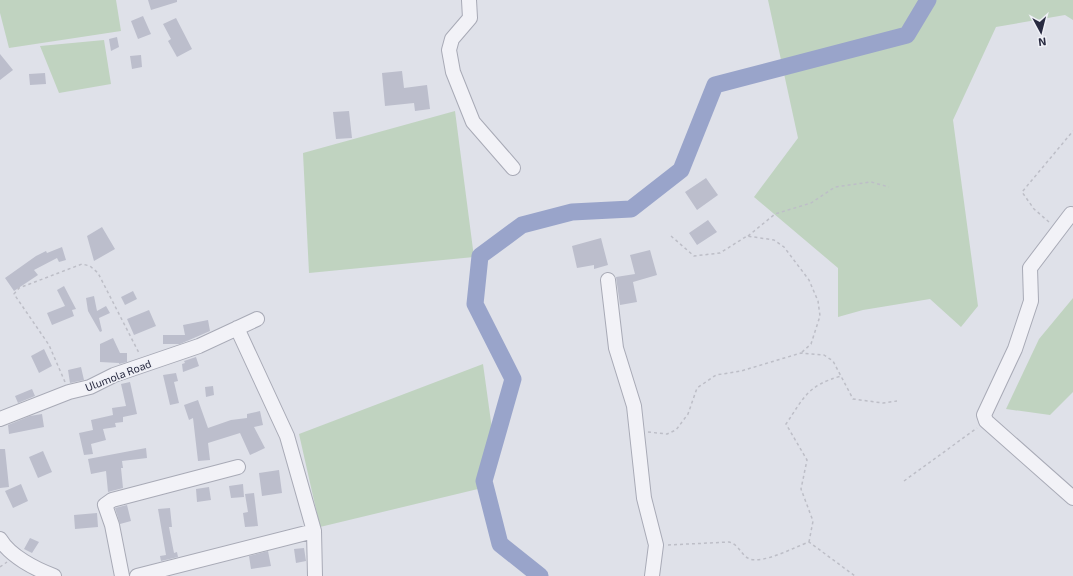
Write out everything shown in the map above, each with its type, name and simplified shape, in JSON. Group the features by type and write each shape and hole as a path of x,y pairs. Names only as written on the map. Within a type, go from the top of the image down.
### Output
{"street":[{"path":"469,0 470,18 452,39 449,50 453,72 474,122 513,168"},
{"path":"1070,214 1060,231 1030,268 1031,301 1015,349 984,415 986,421 1073,498"},
{"path":"608,280 616,348 634,406 644,498 656,544 652,576"},
{"name":"Ulumola Road","path":"0,418 70,392 90,387 114,374 199,346 257,319"},
{"path":"237,328 286,436 314,531 315,576"},
{"path":"122,576 112,525 105,505 112,500 238,466"},
{"path":"137,576 314,531"},
{"path":"0,539 6,549 46,575"}],"path":[{"path":"1060,231 1034,209 1022,192 1073,131"},
{"path":"671,236 694,256 720,252 748,236 775,214 811,204 835,187 871,182 888,187"},
{"path":"748,236 774,240 784,247 809,280 818,301 820,316 811,344 801,354"},
{"path":"70,392 49,345 14,294 19,288 82,264 90,266 98,274 145,364"},
{"path":"637,429 643,432 667,434 676,430 688,414 697,388 716,375 741,371 801,354 824,355 834,361 853,399 883,403 897,401"},
{"path":"809,542 813,521 801,489 806,460 786,424 808,392 823,382 841,376"},
{"path":"904,481 986,421"},
{"path":"656,544 729,542 736,544 748,559 759,560 809,542"},
{"path":"809,542 855,576"}],"green space":[{"path":"0,0 116,0 121,31 9,48 0,13"},
{"path":"768,0 1073,0 1073,20 1065,15 996,27 953,120 978,306 961,327 930,299 863,310 838,317 838,268 754,197 798,138"},
{"path":"104,40 111,84 59,93 40,46"},
{"path":"455,111 474,257 309,273 303,153"},
{"path":"1073,298 1073,392 1050,415 1006,409 1039,339"},
{"path":"483,364 492,429 478,489 320,527 299,434"}],"building":[{"path":"148,0 177,0 177,2 151,10"},
{"path":"143,16 151,34 138,39 131,21"},
{"path":"176,18 192,49 177,57 168,41 171,39 163,24"},
{"path":"117,37 119,47 111,51 109,39"},
{"path":"0,54 13,70 0,80"},
{"path":"141,55 142,67 132,69 130,56"},
{"path":"402,71 404,88 427,85 430,109 415,111 414,103 385,106 382,73"},
{"path":"45,73 46,84 30,85 29,74"},
{"path":"349,111 352,138 336,139 333,112"},
{"path":"706,178 718,195 697,210 685,192"},
{"path":"708,220 717,232 697,245 689,233"},
{"path":"102,227 115,249 94,261 87,236"},
{"path":"601,238 608,265 594,269 594,265 577,268 572,246"},
{"path":"62,247 66,260 59,262 57,258 34,270 38,275 14,291 5,278 36,256 46,251 47,253"},
{"path":"650,250 657,275 633,282 637,302 620,305 616,277 635,274 630,255"},
{"path":"64,286 76,309 72,310 74,316 52,325 47,313 65,306 57,290"},
{"path":"133,291 137,299 125,305 121,297"},
{"path":"94,296 97,311 106,306 110,313 99,318 102,331 100,332 88,311 86,298"},
{"path":"149,310 156,326 134,335 127,319"},
{"path":"208,320 210,331 180,344 163,344 163,335 185,335 183,325"},
{"path":"113,338 120,353 127,353 127,362 119,364 100,362 100,344"},
{"path":"44,349 52,366 39,373 31,356"},
{"path":"196,357 199,366 183,372 182,364 185,363 184,361"},
{"path":"81,367 84,380 70,383 68,370"},
{"path":"176,373 178,381 174,382 179,403 170,405 163,375"},
{"path":"130,382 137,414 123,417 123,422 115,423 116,427 103,429 106,440 91,444 93,454 84,455 79,433 93,430 91,420 113,415 112,408 126,406 121,384"},
{"path":"213,386 214,395 206,397 205,387"},
{"path":"32,389 35,396 18,403 15,396"},
{"path":"198,400 208,428 231,420 247,418 247,414 260,411 263,425 254,427 265,448 250,455 240,433 208,443 210,460 198,461 193,418 189,420 184,405"},
{"path":"42,414 44,427 9,434 8,425 30,416"},
{"path":"146,448 147,458 122,461 123,468 121,468 123,488 108,492 106,471 91,474 88,459"},
{"path":"0,449 5,449 9,487 0,488"},
{"path":"43,451 52,472 38,478 29,457"},
{"path":"279,470 282,493 262,496 259,473"},
{"path":"21,484 28,501 13,508 5,491"},
{"path":"243,484 244,497 231,498 229,486"},
{"path":"209,487 211,500 197,502 196,489"},
{"path":"254,493 258,526 245,527 243,513 248,512 245,494"},
{"path":"127,505 131,521 120,524 115,508"},
{"path":"170,508 172,527 169,527 174,553 177,552 178,557 161,561 160,556 166,555 158,509"},
{"path":"97,513 98,527 75,529 74,515"},
{"path":"30,538 39,542 32,553 24,549"},
{"path":"304,548 306,561 296,563 294,549"},
{"path":"268,551 271,566 251,569 249,556"}],"waterway":[{"path":"540,576 500,544 484,481 513,379 475,304 480,256 522,225 572,212 631,209 681,170 715,85 907,35 928,0"}]}
